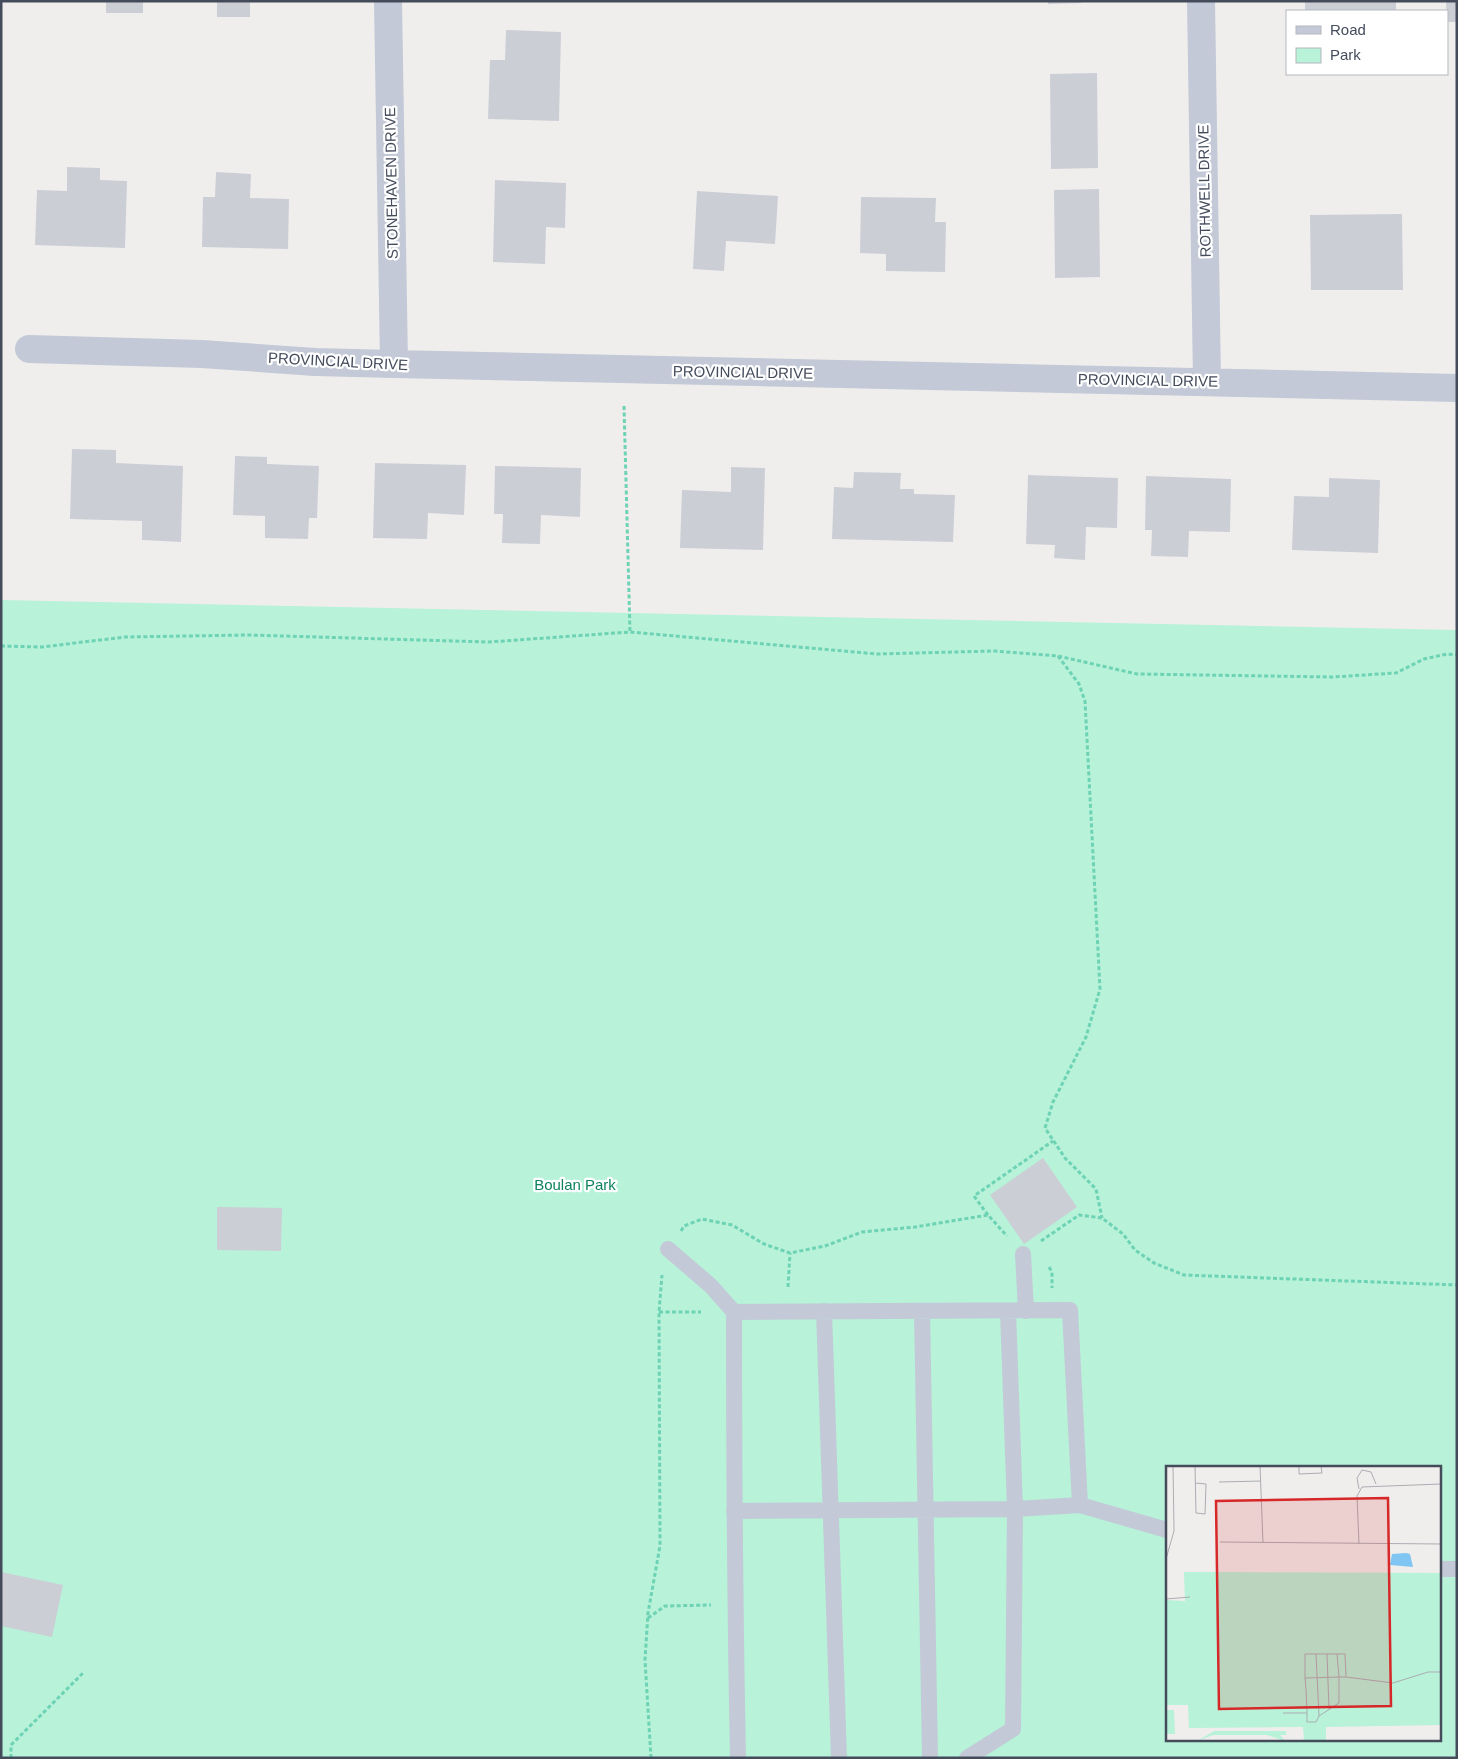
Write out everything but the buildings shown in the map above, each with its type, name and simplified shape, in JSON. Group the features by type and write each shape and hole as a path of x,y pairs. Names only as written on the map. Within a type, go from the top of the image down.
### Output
{"street":[{"name":"STONEHAVEN DRIVE","path":"388,1 394,364"},
{"name":"ROTHWELL DRIVE","path":"1201,1 1207,381"},
{"name":"PROVINCIAL DRIVE","path":"29,349 202,354 315,362 1457,388"}],"lane":[{"path":"668,1249 711,1286 734,1312 734,1511 738,1758"},
{"path":"1023,1254 1026,1311"},
{"path":"734,1312 1070,1310 1080,1505"},
{"path":"824,1311 839,1758"},
{"path":"922,1311 930,1758"},
{"path":"966,1758 1013,1728 1015,1509 1008,1311"},
{"path":"734,1511 1015,1509 1080,1505 1166,1530"},
{"path":"1440,1569 1457,1569"}],"path":[{"path":"624,406 630,632"},
{"path":"1,646 42,647 125,637 248,634 489,642 630,632 877,654 995,651 1058,656 1137,674 1333,677 1396,673 1424,659 1447,654 1457,656"},
{"path":"1058,656 1079,684 1085,702 1100,989 1086,1037 1053,1102 1044,1128 1065,1158 1096,1189 1102,1218"},
{"path":"988,1215 974,1196 1053,1141"},
{"path":"787,1312 790,1253"},
{"path":"659,1312 734,1312"},
{"path":"648,1618 665,1606 735,1604"},
{"path":"10,1758 11,1745 84,1672"}],"green space":[{"name":"Boulan Park","path":"1,600 1457,630 1457,1758 1,1758"}]}
